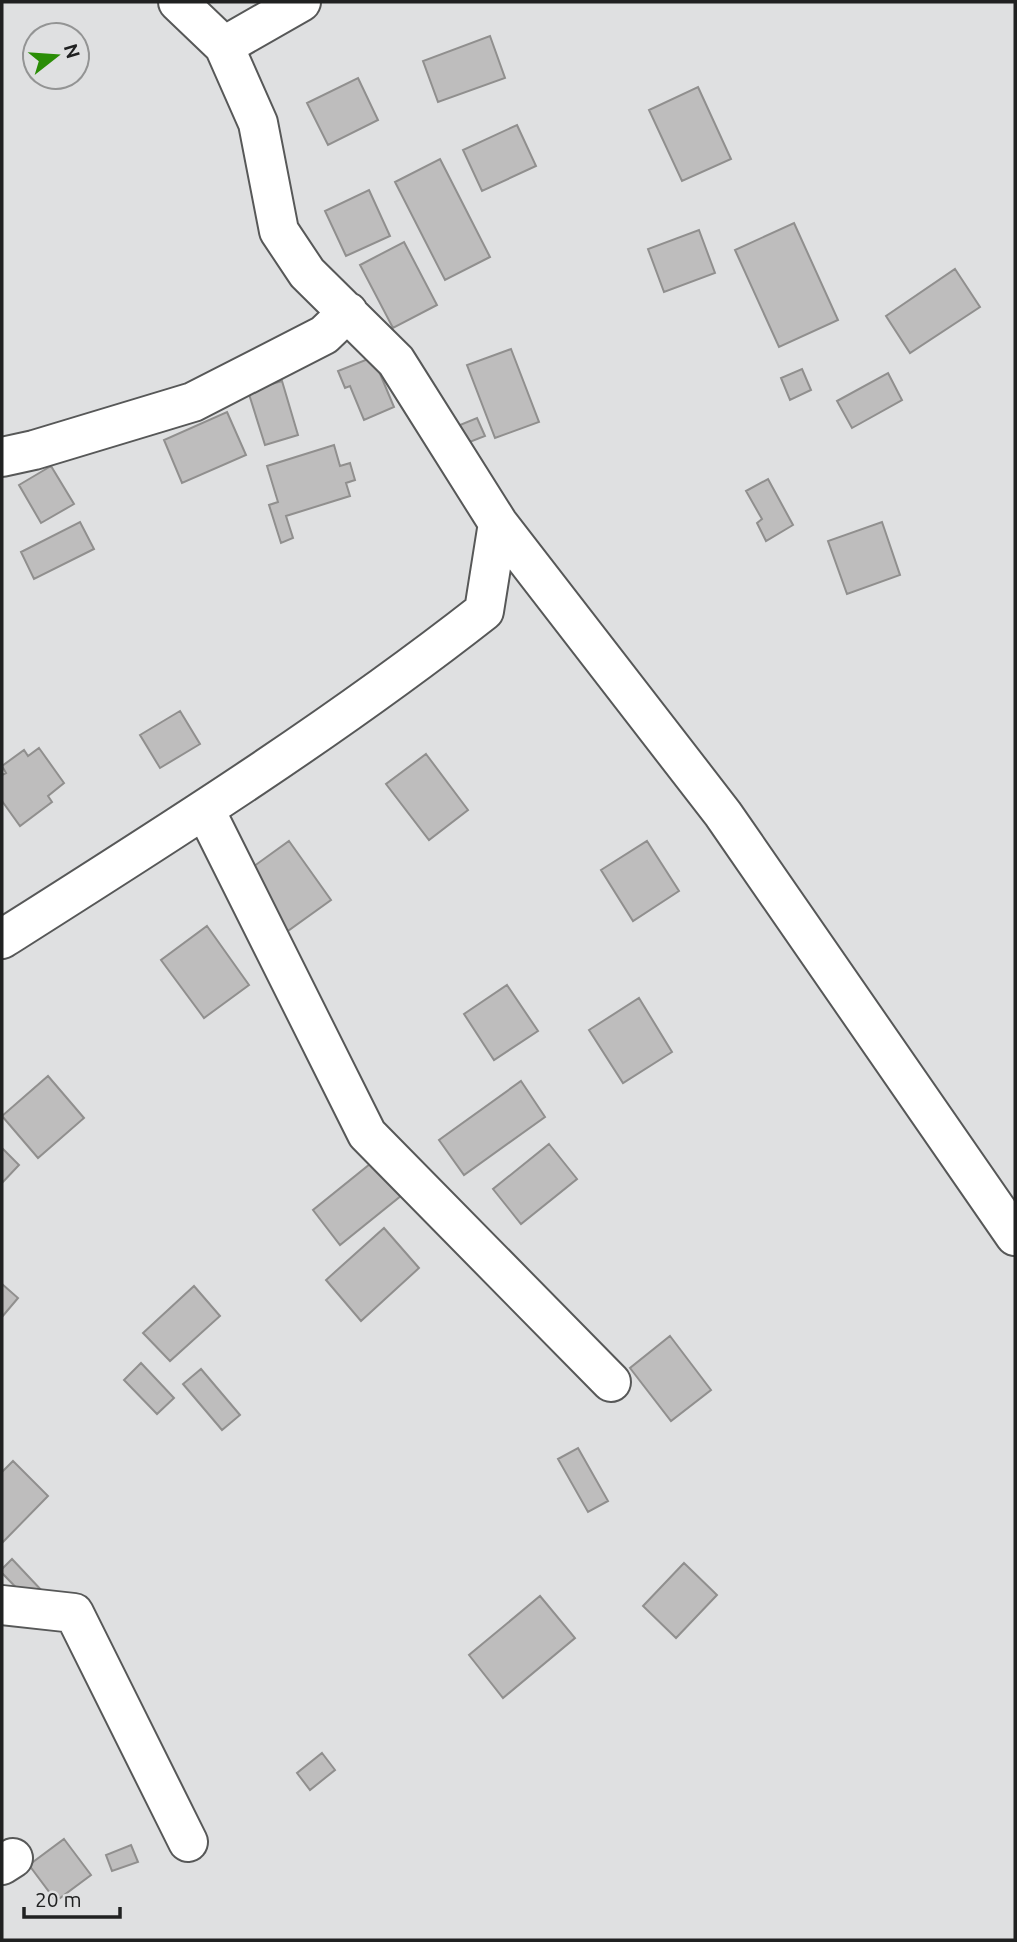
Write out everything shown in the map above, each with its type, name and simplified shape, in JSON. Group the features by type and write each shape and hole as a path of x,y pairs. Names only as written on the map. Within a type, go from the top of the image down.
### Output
{"street":[{"path":"178,2 224,46 258,123 279,232 307,273 396,361 498,523 723,814 1015,1236"},
{"path":"224,46 300,2"},
{"path":"2,457 34,450 193,402 324,335 348,312"},
{"path":"2,939 205,810 424,659 484,611 498,523"},
{"path":"205,810 367,1133 611,1382"},
{"path":"2,1605 74,1613 187,1842"}],"building":[{"path":"490,36 505,78 438,102 423,61"},
{"path":"358,78 378,120 328,145 307,103"},
{"path":"698,87 731,159 682,181 649,110"},
{"path":"517,125 536,166 482,191 463,150"},
{"path":"440,159 490,257 445,280 395,182"},
{"path":"369,190 390,236 346,256 325,211"},
{"path":"794,223 838,320 779,347 735,250"},
{"path":"699,230 715,273 664,292 648,249"},
{"path":"404,242 437,305 393,328 360,265"},
{"path":"955,269 980,307 910,353 886,316"},
{"path":"511,349 539,422 495,438 467,365"},
{"path":"373,357 394,407 364,420 350,386 345,388 338,371"},
{"path":"802,369 811,390 790,400 781,378"},
{"path":"888,373 902,400 852,428 837,401"},
{"path":"282,381 298,435 265,445 248,391"},
{"path":"227,412 246,455 182,483 164,440"},
{"path":"477,418 485,436 462,445 455,427"},
{"path":"334,445 340,466 350,463 355,480 346,483 350,496 286,516 293,538 281,543 269,505 278,502 267,466"},
{"path":"51,466 74,504 41,523 19,485"},
{"path":"768,479 793,525 766,541 757,523 762,519 746,491"},
{"path":"80,522 94,549 34,579 21,552"},
{"path":"882,522 900,575 847,594 828,541"},
{"path":"180,711 200,744 160,768 140,735"},
{"path":"39,748 64,783 48,796 52,802 20,826 2,801 2,775 6,773 2,766 24,750 28,756"},
{"path":"426,754 468,810 429,840 386,784"},
{"path":"289,841 331,900 285,933 243,874"},
{"path":"647,841 679,891 633,921 601,870"},
{"path":"207,926 249,985 204,1018 161,960"},
{"path":"507,985 538,1031 494,1060 464,1014"},
{"path":"639,998 672,1052 623,1083 589,1030"},
{"path":"48,1076 84,1118 38,1158 2,1116"},
{"path":"521,1081 545,1117 464,1175 439,1140"},
{"path":"549,1144 577,1179 521,1224 493,1189"},
{"path":"2,1148 19,1165 2,1183"},
{"path":"375,1160 402,1195 340,1245 313,1210"},
{"path":"384,1228 419,1268 361,1321 326,1280"},
{"path":"2,1284 18,1298 2,1317"},
{"path":"194,1286 220,1316 170,1361 143,1333"},
{"path":"670,1336 711,1390 671,1421 630,1368"},
{"path":"141,1363 174,1398 157,1414 124,1380"},
{"path":"201,1369 240,1415 222,1430 183,1384"},
{"path":"578,1448 608,1501 588,1512 558,1459"},
{"path":"13,1461 48,1496 2,1543 2,1472"},
{"path":"12,1559 44,1593 32,1604 2,1573 2,1569"},
{"path":"684,1563 717,1595 676,1638 643,1606"},
{"path":"540,1596 575,1638 503,1698 469,1655"},
{"path":"322,1753 335,1770 310,1790 297,1773"},
{"path":"64,1839 91,1875 56,1901 29,1865"},
{"path":"131,1845 138,1862 112,1871 106,1855"}]}
